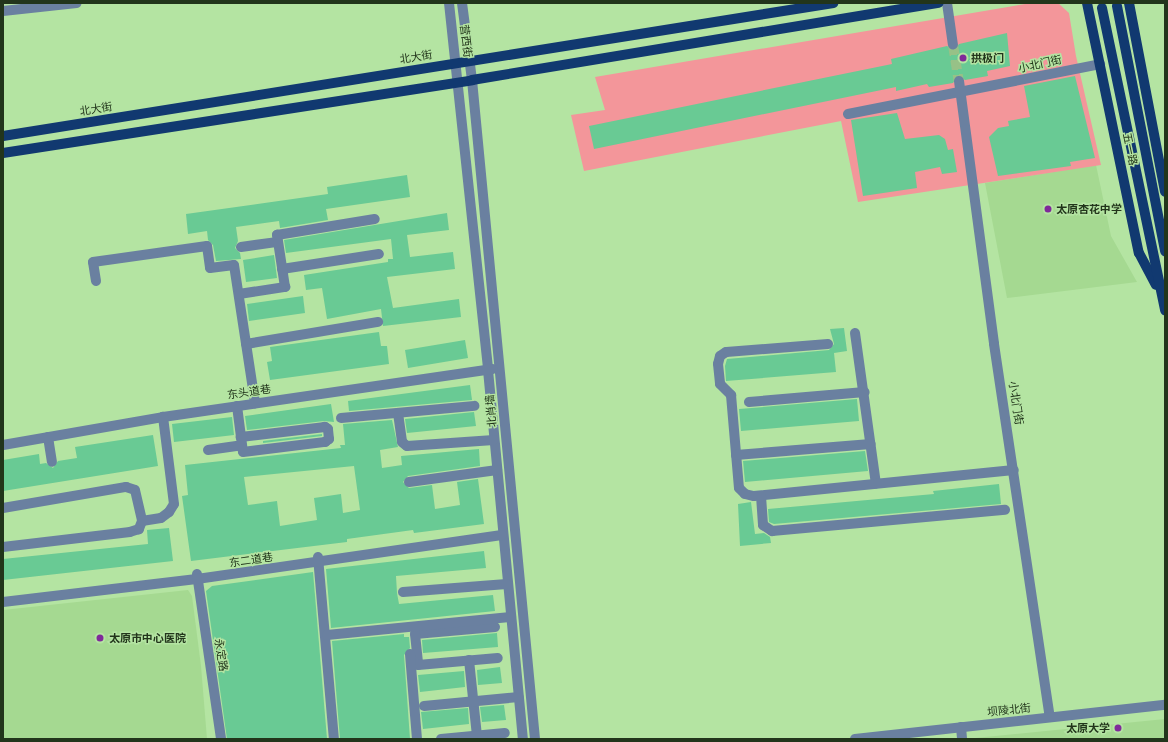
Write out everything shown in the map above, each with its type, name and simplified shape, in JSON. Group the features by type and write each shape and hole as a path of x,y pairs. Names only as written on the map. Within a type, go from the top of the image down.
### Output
{"main road":[{"name":"北大街","path":"3,136 456,62 833,3"},
{"path":"3,153 472,80 939,3"},
{"name":"五一路","path":"1087,3 1139,253 1162,296"},
{"path":"1129,3 1165,192"},
{"name":"五一路","path":"1117,6 1165,251"},
{"name":"五一路","path":"1102,8 1165,310"}],"street":[{"path":"5,11 31,3"},
{"path":"5,11 77,3"},
{"name":"营西街","path":"448,3 456,62 488,370 502,532 523,739"},
{"name":"营西街","path":"462,3 472,80"},
{"path":"947,3 953,45"},
{"name":"小北门街","path":"848,114 961,93 1100,64"},
{"name":"北肖墙","path":"472,80 535,739"},
{"path":"959,81 961,93"},
{"name":"小北门街","path":"961,93 994,344 1050,717"},
{"path":"239,294 285,287 277,235 375,219"},
{"path":"241,247 278,242"},
{"path":"96,281 94,262 207,246 210,268 234,265 255,404"},
{"path":"282,269 379,254"},
{"path":"246,344 378,322"},
{"path":"855,332 858,365 865,392 876,484"},
{"path":"828,344 726,352 720,356 718,364 720,384 731,395 739,488 745,494 761,496 1014,470"},
{"name":"东头道巷","path":"3,444 163,417 499,368"},
{"path":"748,402 865,392"},
{"path":"208,450 241,441 325,427 328,429 329,439 325,442 243,452 241,441 237,406"},
{"path":"341,418 474,406"},
{"path":"398,412 401,438 408,446 494,440"},
{"path":"142,521 161,518 174,504 163,417"},
{"path":"48,437 52,462"},
{"path":"736,455 871,444"},
{"path":"409,482 497,470"},
{"path":"3,508 126,487 135,490 142,521 139,529 130,532 3,547"},
{"path":"761,496 763,525 772,531 1005,510"},
{"name":"东二道巷","path":"3,602 319,560 502,532"},
{"path":"319,560 327,635 334,739"},
{"name":"东二道巷","path":"3,596 197,576"},
{"name":"永定路","path":"197,576 221,739"},
{"path":"403,592 507,584"},
{"path":"327,635 511,618"},
{"path":"495,627 415,634 418,665 498,658"},
{"path":"408,628 417,739"},
{"path":"469,660 477,736"},
{"path":"424,706 519,697"},
{"name":"坝陵北街","path":"855,739 1165,705"},
{"path":"961,727 962,739"},
{"path":"441,739 505,733"}],"shaded area":[{"path":"1031,3 1058,3 1069,13 1076,56 1101,165 858,202 841,121 584,171 571,115 605,110 595,77"},
{"name":"太原杏花中学","path":"1096,165 1111,236 1137,282 1007,298 985,183"},
{"name":"太原市中心医院","path":"188,590 192,596 201,666 207,739 3,739 3,610"},
{"name":"太原大学","path":"1165,719 1165,739 975,739 975,738"}],"building":[{"path":"1007,33 1010,66 987,71 988,76 965,80 958,75 953,83 929,87 927,84 896,91 896,87 594,149 589,126 892,64 891,59 947,46 954,51 959,44"},
{"path":"1075,76 1095,158 1070,162 1071,166 998,176 989,137 998,128 1009,126 1008,121 1030,117 1024,86"},
{"path":"897,113 905,139 939,135 945,139 948,150 953,149 957,172 942,174 940,167 915,172 917,188 863,196 851,120"},
{"path":"407,175 410,197 326,209 328,220 280,228 279,221 236,227 238,241 235,248 240,253 241,259 216,261 213,245 208,240 207,231 188,234 186,214 328,194 327,187"},
{"path":"447,213 449,230 407,235 410,257 453,252 455,269 387,277 393,308 459,299 461,317 383,326 381,309 327,319 322,288 306,290 304,275 388,262 388,259 393,259 391,239 286,253 284,240"},
{"path":"274,255 277,278 246,282 243,260"},
{"path":"303,296 305,313 249,321 247,304"},
{"path":"844,328 847,351 834,353 836,372 726,381 725,366 727,359 829,350 834,344 830,329"},
{"path":"379,332 381,346 387,346 389,364 270,380 267,362 272,361 270,347"},
{"path":"465,340 468,358 408,368 405,350"},
{"path":"470,385 472,400 349,411 348,401"},
{"path":"857,399 859,421 741,431 739,409"},
{"path":"331,404 334,422 324,421 247,430 245,416"},
{"path":"474,412 476,426 407,433 405,419"},
{"path":"232,417 234,435 174,442 172,424"},
{"path":"392,420 398,447 380,450 382,468 402,465 401,456 479,449 480,466 408,476 403,482 409,488 432,485 435,509 460,505 457,482 478,479 484,524 414,533 413,530 347,539 347,542 191,561 182,496 188,495 185,465 341,448 340,445 345,445 343,424","holes":["354,466 360,510 343,513 341,494 314,498 317,520 280,526 277,501 248,505 244,477"]},
{"path":"322,434 322,436 263,443 263,441"},
{"path":"153,435 158,466 3,491 3,460 39,454 40,464 46,463 53,468 58,461 77,458 75,447"},
{"path":"865,451 868,471 745,482 743,461"},
{"path":"999,484 1001,504 774,524 769,522 768,509 934,494 933,491"},
{"path":"751,502 755,534 764,533 770,537 771,543 740,546 738,504"},
{"path":"169,528 173,561 3,580 3,559 148,544 147,530"},
{"path":"484,551 486,568 396,576 399,604 493,595 495,611 331,628 326,569"},
{"path":"313,572 327,739 227,739 206,591 212,586"},
{"path":"497,633 498,647 423,653 422,640"},
{"path":"404,634 404,637 409,637 410,648 404,655 410,739 340,739 332,641"},
{"path":"500,667 502,683 478,685 477,670"},
{"path":"464,671 465,687 420,692 418,675"},
{"path":"504,705 506,720 482,722 480,707"},
{"path":"468,708 469,724 423,729 421,712"}],"tunnel":[{"path":"953,45 959,81"}],"place":[{"name":"拱极门","path":"963,58"},
{"name":"太原杏花中学","path":"1048,209"},
{"name":"太原市中心医院","path":"100,638"},
{"name":"太原大学","path":"1118,728"}]}
